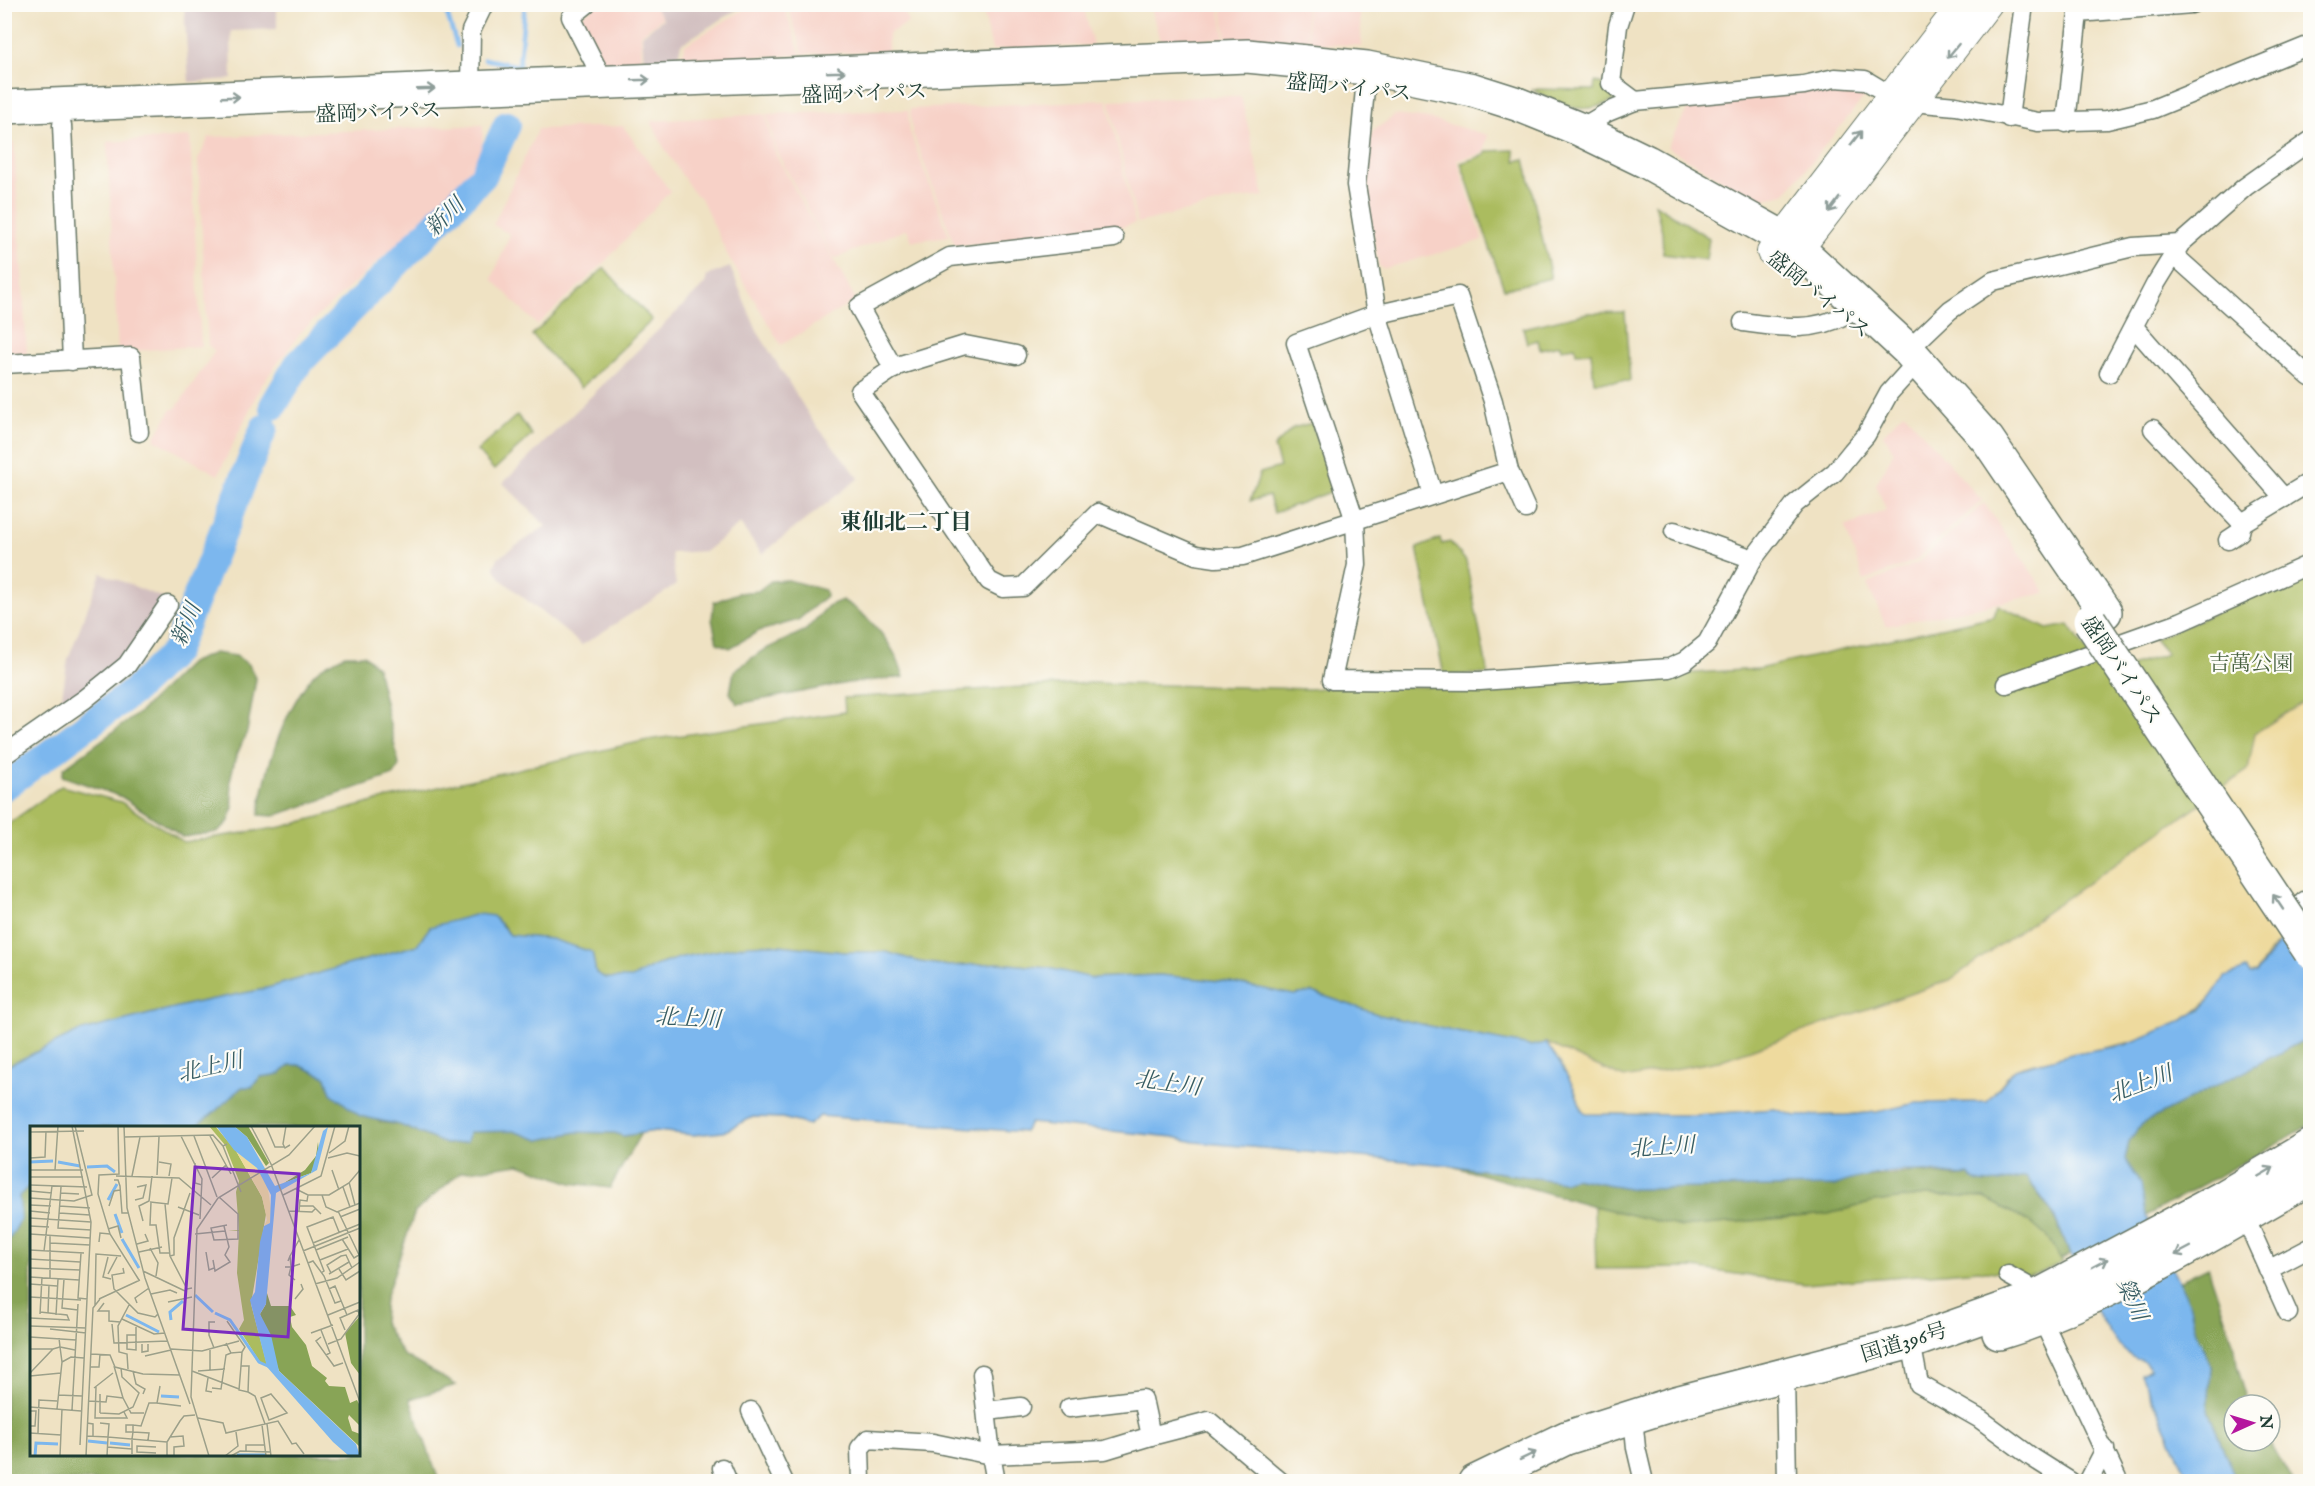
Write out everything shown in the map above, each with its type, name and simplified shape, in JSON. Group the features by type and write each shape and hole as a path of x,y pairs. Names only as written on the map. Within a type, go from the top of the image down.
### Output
{"highway":[{"name":"盛岡バイパス","path":"4,107 1246,56 1366,77 1473,90 1579,129 1647,162 1785,250 1908,361 1988,440 2097,617 2310,951"},
{"name":"盛岡バイパス","path":"4,126 1245,77 1366,77 1538,127 1658,184 1785,250 1846,314 1908,361"},
{"name":"盛岡バイパス","path":"2097,617 2310,909"},
{"name":"国道396号","path":"2233,1212 2310,1146"},
{"name":"国道396号","path":"1475,1482 1566,1438 1680,1421 1786,1385 1913,1351 2045,1305 2233,1212 2310,1178"},
{"name":"国道396号","path":"1525,1482 1581,1456 1634,1427"}],"street":[{"path":"470,87 471,31 484,4"},
{"path":"587,4 571,17 599,72 600,82"},
{"path":"1625,4 1618,26 1611,83 1635,101"},
{"path":"1785,250 1901,98 1989,4"},
{"path":"2009,118 2024,4"},
{"path":"2066,123 2078,13 2192,4"},
{"path":"1901,98 1952,8"},
{"path":"1579,129 1608,112 1635,101 1804,85 1836,78 1865,80 1901,98 1956,106 2009,118 2066,123 2107,120 2153,109 2310,45"},
{"path":"1366,77 1356,185 1377,314 1433,494"},
{"path":"62,125 72,361"},
{"path":"2109,373 2155,285 2177,250 2245,187 2310,141"},
{"path":"894,369 860,307 950,257 1114,238"},
{"path":"1526,509 1509,471 1493,401 1458,296 1377,314 1296,343 1355,521 1358,565 1332,680 1480,681 1669,668 1685,661 1707,643 1753,559 1795,504 1835,472 1859,443 1908,361 1950,310 1993,281 2133,247 2177,250 2310,378"},
{"path":"1743,322 1809,328 1831,323 1846,314"},
{"path":"2134,327 2284,498"},
{"path":"1016,355 965,345 894,369 860,391 989,581 1003,588 1023,587 1098,513 1196,555 1216,558 1243,556 1509,471"},
{"path":"4,364 131,357 139,432"},
{"path":"2153,429 2242,524"},
{"path":"2228,540 2240,532 2242,524 2310,482"},
{"path":"1674,531 1753,559"},
{"path":"2006,684 2180,622 2310,564"},
{"path":"4,755 85,699 127,665 168,605"},
{"path":"2233,1212 2268,1270 2288,1313"},
{"path":"2268,1270 2310,1248"},
{"path":"2008,1275 2026,1285 2045,1305 2119,1482"},
{"path":"1913,1351 1918,1384 1980,1419 2033,1458 2071,1482"},
{"path":"981,1374 996,1482"},
{"path":"1786,1385 1787,1482"},
{"path":"1069,1408 1143,1400 1151,1436"},
{"path":"987,1411 1021,1407"},
{"path":"752,1411 784,1482"},
{"path":"861,1482 860,1448 868,1439 933,1443 991,1455 1105,1450 1209,1421 1281,1482"},
{"path":"1634,1427 1644,1482"},
{"path":"2088,1482 2105,1449"}],"shaded area":[{"path":"653,4 662,18 641,34 642,63 604,65 581,16 597,5"},
{"path":"753,4 784,5 801,55 681,60 685,45"},
{"path":"184,5 277,5 277,29 231,31 232,79 189,82"},
{"path":"654,5 745,5 681,44 677,61 644,63 642,35 663,19"},
{"path":"787,5 902,5 908,23 888,34 888,51 803,54"},
{"path":"982,5 1083,5 1093,45 992,50"},
{"path":"1150,5 1219,5 1225,38 1160,41"},
{"path":"1221,5 1305,5 1308,43 1227,40"},
{"path":"1306,5 1359,5 1362,46 1309,43"},
{"path":"1834,85 1861,89 1867,94 1785,194 1756,200 1667,147 1692,101"},
{"path":"1241,96 1264,196 1232,200 1137,223 1109,100"},
{"path":"1107,100 1135,223 1115,229 955,246 912,131 910,109"},
{"path":"908,110 910,132 949,236 912,241 907,229 834,259 778,154 766,114"},
{"path":"765,114 776,155 856,300 781,345 728,256 701,198 693,192 664,148 651,121"},
{"path":"1395,115 1430,119 1488,135 1484,153 1457,160 1483,240 1383,269 1379,266 1364,181 1372,132"},
{"path":"483,125 482,151 475,172 302,331 262,384 218,475 154,439 171,410 176,408 215,351 208,345 198,160 209,137"},
{"path":"623,126 670,191 602,265 537,325 492,279 510,234 493,225 538,129"},
{"path":"190,137 201,346 118,352 107,142"},
{"path":"14,143 27,354 5,354 4,144"},
{"path":"730,267 757,331 812,420 859,478 762,554 740,524 706,551 671,553 676,585 582,645 502,580 494,567 498,558 546,526 503,483 705,284 707,276"},
{"path":"1904,412 1982,501 1915,561 1864,581 1845,527 1886,510 1876,484 1894,452 1883,434"},
{"path":"1984,503 2046,593 1886,626 1867,584 1917,563"},
{"path":"101,573 166,599 125,663 60,708 68,659"}],"green space":[{"path":"1595,82 1608,85 1614,97 1613,101 1590,108 1571,107 1531,89 1594,90"},
{"path":"1514,150 1516,161 1525,159 1551,278 1504,289 1461,163 1485,155 1487,151"},
{"path":"1655,204 1709,238 1706,260 1663,254 1662,231"},
{"path":"604,268 652,320 581,388 532,335"},
{"path":"1625,312 1630,381 1594,382 1591,352 1576,353 1575,347 1561,349 1560,345 1540,349 1538,340 1527,343 1523,328 1587,313"},
{"path":"517,415 532,435 494,470 477,451"},
{"path":"1312,423 1333,491 1274,513 1269,496 1250,501 1260,473 1280,467 1274,447 1293,428"},
{"path":"1440,539 1442,544 1450,542 1466,561 1488,674 1444,675 1417,548"},
{"name":"吉萬公園","path":"2310,572 2310,698 2256,733 2248,770 1950,980 1719,1061 1624,1078 1546,1043 1530,1046 1452,1031 1380,1015 1313,992 1294,995 1230,982 1160,975 1092,978 1048,968 999,963 949,966 920,962 886,952 844,952 770,944 682,957 655,966 632,979 604,978 596,973 592,952 551,939 510,935 502,924 430,927 417,945 260,990 194,1003 78,1032 5,1067 4,827 61,786 121,802 184,842 282,827 385,799 648,740 845,712 844,698 1090,683 1310,689 1346,686 1477,687 1758,669 1994,616 1998,605 2047,629 2069,625 2103,675 2167,654 2154,639"},
{"path":"788,580 825,590 826,596 798,620 759,631 730,648 717,643 712,619 714,602 738,593 758,591 771,581"},
{"path":"842,600 863,615 880,632 894,653 904,677 848,683 738,704 730,693 734,671 762,651 806,630 828,606"},
{"path":"214,653 236,656 249,665 256,679 247,732 235,759 230,781 233,807 229,821 218,832 183,837 122,797 62,776 64,768 140,712 190,663"},
{"path":"345,655 364,655 377,667 399,765 394,775 274,816 259,815 271,760 293,705 317,671"},
{"path":"2310,1037 2310,1125 2146,1216 2125,1159 2129,1141 2141,1124"},
{"path":"290,1065 299,1065 326,1077 331,1093 380,1122 400,1125 446,1144 467,1142 468,1132 513,1131 540,1140 576,1132 615,1133 623,1136 641,1133 610,1188 571,1183 519,1164 461,1172 415,1212 385,1299 383,1322 403,1355 456,1385 410,1399 439,1481 5,1481 4,1238 8,1239 20,1219 18,1196 30,1185 30,1456 360,1456 360,1126 194,1126 211,1115 242,1087 252,1087 260,1077 280,1074"},
{"path":"1448,1165 1564,1182 1573,1178 1634,1189 1834,1186 1853,1178 1919,1172 1956,1177 1969,1175 1984,1183 2026,1177 2052,1213 2071,1255 2060,1259 2048,1238 2030,1222 1985,1198 1926,1195 1874,1202 1828,1214 1682,1227 1594,1206"},
{"path":"1926,1195 1985,1198 2030,1222 2048,1238 2063,1262 2040,1273 2026,1276 1979,1270 1805,1284 1694,1268 1596,1269 1594,1206 1682,1227 1828,1214 1874,1202"},
{"path":"2208,1267 2235,1348 2237,1365 2245,1393 2222,1393 2222,1446 2208,1411 2211,1365 2196,1332 2189,1302 2177,1282"},
{"path":"2225,1453 2276,1453 2292,1481 2236,1481"}],"sand":[{"path":"2310,698 2310,916 2270,951 2256,973 2225,977 2210,999 2192,1015 2171,1027 2126,1043 2022,1066 2010,1074 1987,1102 1916,1103 1877,1112 1847,1115 1796,1116 1775,1109 1696,1115 1586,1114 1582,1111 1574,1088 1546,1043 1624,1078 1719,1061 1950,980 2248,770 2255,733"}],"water":[{"path":"478,914 493,916 510,935 551,939 592,952 596,973 605,978 632,978 655,966 682,957 748,945 770,944 844,952 886,952 920,962 949,966 999,963 1048,968 1092,978 1160,975 1230,982 1294,995 1312,992 1380,1015 1452,1031 1530,1046 1546,1043 1574,1088 1582,1111 1586,1114 1696,1115 1775,1109 1796,1116 1877,1112 1916,1103 1987,1102 2015,1069 2075,1053 2125,1045 2180,1022 2203,1008 2225,977 2246,969 2250,974 2256,973 2283,938 2310,916 2310,1037 2141,1124 2129,1141 2125,1159 2141,1184 2146,1216 2189,1302 2196,1332 2211,1366 2208,1411 2222,1446 2222,1453 2225,1453 2236,1481 2190,1481 2141,1374 2150,1369 2142,1360 2129,1355 2116,1341 2103,1321 2053,1214 2026,1177 1988,1183 1980,1182 1969,1175 1908,1171 1882,1173 1834,1186 1634,1189 1574,1178 1564,1182 1448,1165 1195,1142 1173,1137 1030,1123 1024,1132 820,1116 809,1125 782,1118 753,1117 723,1132 693,1135 656,1131 623,1136 615,1133 576,1132 540,1140 513,1131 469,1132 467,1142 446,1144 400,1125 360,1116 331,1093 326,1077 299,1065 290,1065 280,1074 260,1077 252,1087 242,1087 211,1115 194,1126 30,1126 30,1185 19,1196 21,1219 9,1240 5,1238 5,1067 78,1032 194,1003 260,990 417,945 430,927"}],"pier":[{"path":"2310,913 2310,983 2279,938"}],"waterway":[{"path":"444,4 457,46"},
{"path":"485,59 519,66 525,4"},
{"name":"新川","path":"273,406 298,364 483,176 507,125"},
{"name":"新川","path":"4,787 134,691 175,651 264,428"}],"district":[{"name":"東仙北二丁目","path":"906,521"}],"water label":[{"name":"北上川","path":"688,1017"},
{"name":"北上川","path":"210,1066"},
{"name":"北上川","path":"1168,1082"},
{"name":"北上川","path":"2140,1083"},
{"name":"北上川","path":"1662,1146"},
{"name":"簗川","path":"2133,1299"}]}
